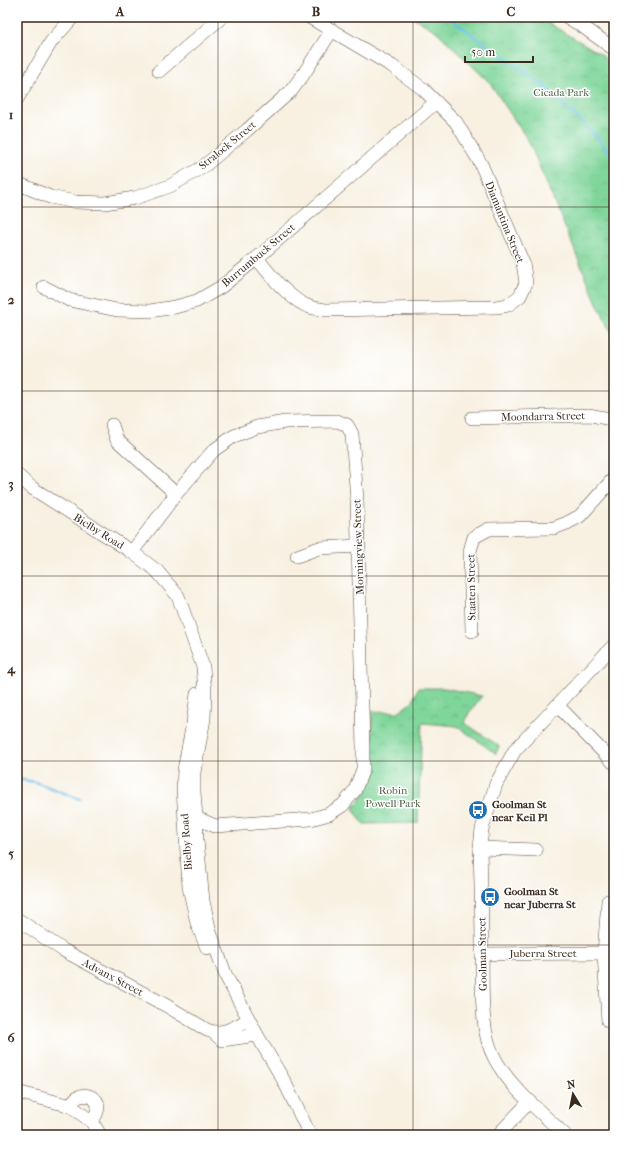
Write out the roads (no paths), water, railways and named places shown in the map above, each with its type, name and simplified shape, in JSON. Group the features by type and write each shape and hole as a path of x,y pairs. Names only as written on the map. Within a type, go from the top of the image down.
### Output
{"street":[{"path":"17,99 51,42 73,17"},
{"path":"159,71 222,17"},
{"name":"Diamantina Street","path":"258,258 267,271 293,297 309,307 326,310 496,307 508,305 520,296 526,283 523,263 482,164 456,122 424,89 392,66 309,17"},
{"path":"567,17 599,37 614,49"},
{"name":"Stralock Street","path":"17,183 50,197 76,202 105,203 135,198 170,186 203,167 291,91 332,30"},
{"name":"Burrumbuck Street","path":"44,287 69,300 117,310 150,311 175,307 197,301 221,287 258,258 436,102"},
{"name":"Moondarra Street","path":"472,418 590,415 610,418 614,421"},
{"name":"Morningview Street","path":"132,552 176,494 214,450 234,436 256,427 285,422 336,421 347,425 352,434 359,546 363,769 355,790 343,804 329,814 311,819 215,826 196,817"},
{"path":"112,425 117,440 176,494"},
{"name":"Bielby Road","path":"17,474 32,488 132,552 157,571 178,596 203,667 205,693 204,719 194,772 194,792 203,901 210,932 226,976 252,1029 284,1081 310,1135"},
{"name":"Staaten Street","path":"472,631 470,551 474,537 489,529 554,528 567,523 580,516 614,478"},
{"path":"297,556 319,548 359,546"},
{"name":"Bielby Road","path":"192,639 197,691 184,770 183,788 189,887 197,924 220,983 235,1009 252,1029"},
{"name":"Goolman Street","path":"566,1135 505,1075 493,1056 486,1035 483,1014 480,848 482,829 496,784 515,750 614,645"},
{"path":"558,706 614,763"},
{"path":"197,841 204,833 215,826"},
{"path":"480,848 536,850"},
{"path":"608,901 604,953 608,1021"},
{"name":"Advanx Street","path":"17,919 63,950 212,1032 252,1029"},
{"name":"Juberra Street","path":"482,954 604,953"},
{"path":"17,1092 70,1106 92,1122 100,1135"},
{"path":"70,1106 76,1097 83,1095 90,1096 96,1100 98,1107 92,1122"},
{"path":"498,1135 530,1101"}],"waterway":[{"path":"448,17 543,85 597,137 614,159"},
{"path":"17,779 35,782 80,799"}],"place":[{"name":"Goolman St near Keil Pl","path":"478,810"},
{"name":"Goolman St near Juberra St","path":"490,897"}],"park label":[{"name":"Cicada Park","path":"561,92"},
{"name":"Robin Powell Park","path":"393,796"}]}
